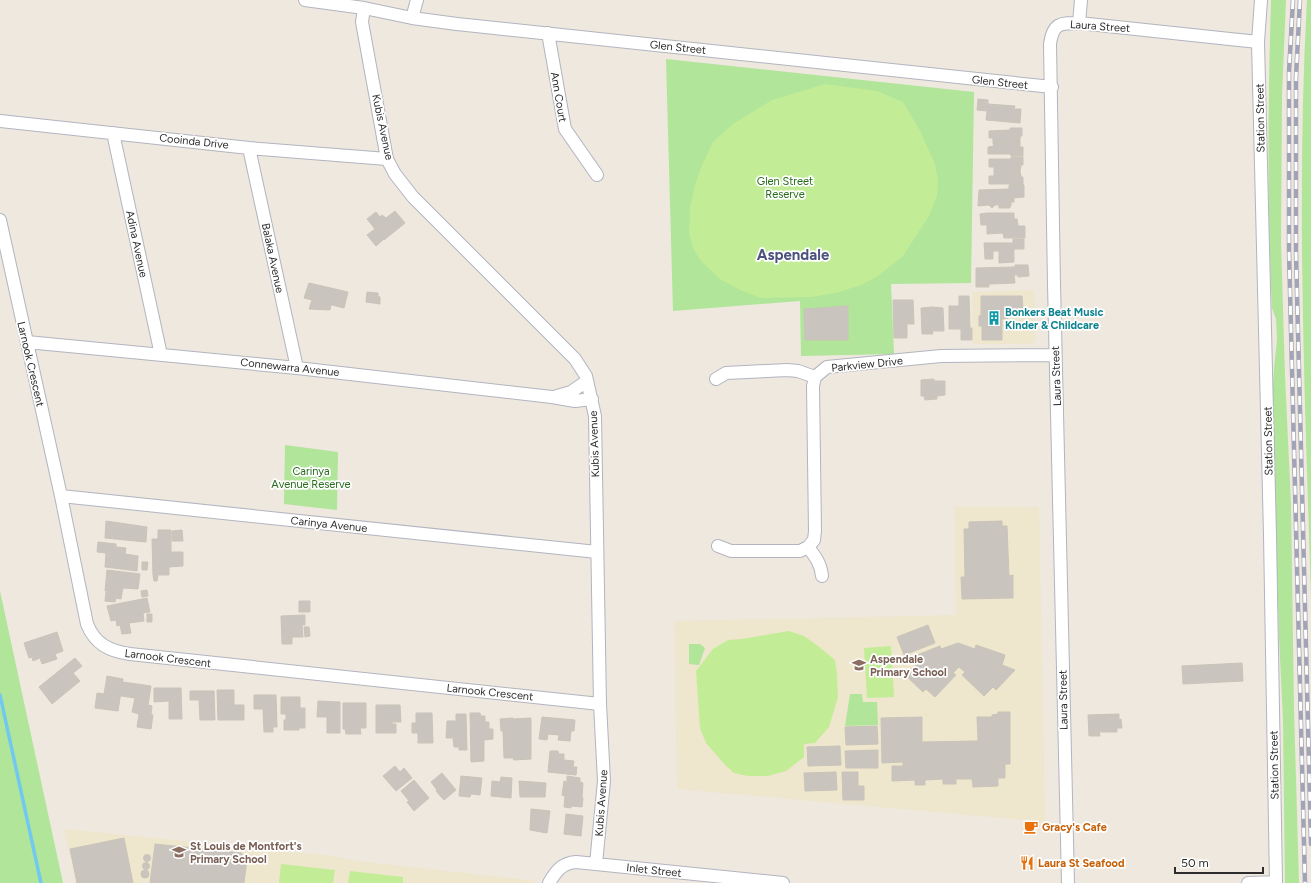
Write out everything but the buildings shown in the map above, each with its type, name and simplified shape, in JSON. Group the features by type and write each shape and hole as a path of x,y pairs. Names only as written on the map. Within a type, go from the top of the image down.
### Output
{"street":[{"name":"Glen Street","path":"305,0 364,8 412,18 1052,87"},
{"path":"412,18 417,0"},
{"path":"1079,23 1081,0"},
{"name":"Station Street","path":"1261,0 1258,42 1270,528 1276,883"},
{"name":"Kubis Avenue","path":"364,8 362,22 387,159 395,174 413,197 575,359 586,376 592,399 594,416 600,704 604,781 596,864"},
{"name":"Laura Street","path":"1068,883 1055,355 1051,34 1055,28 1064,23 1079,23 1258,42"},
{"name":"Ann Court","path":"548,33 565,129 597,175"},
{"name":"Cooinda Drive","path":"0,121 250,148 387,159"},
{"name":"Adina Avenue","path":"113,133 161,355"},
{"name":"Balaka Avenue","path":"250,148 297,368"},
{"name":"Larnook Crescent","path":"0,220 61,496 87,624 91,634 100,643 112,650 130,654 600,704"},
{"name":"Connewarra Avenue","path":"27,342 297,368 552,397 575,401 592,399"},
{"name":"Parkview Drive","path":"815,377 827,368 941,356 1055,355"},
{"path":"716,379 726,373 786,370 798,371 815,377 813,386 814,540 808,547 800,551 732,552 718,546"},
{"name":"Connewarra Avenue","path":"552,397 571,392 587,381"},
{"name":"Carinya Avenue","path":"61,496 597,552"},
{"path":"808,547 816,558 821,569 822,576"},
{"name":"Inlet Street","path":"549,883 556,871 566,864 576,862 783,883"},
{"path":"1248,883 1276,883"}],"shaded area":[{"path":"1034,290 1036,341 1031,344 973,344 972,292"},
{"name":"Aspendale Primary School","path":"954,507 1039,507 1045,822 677,788 674,621 956,615"},
{"name":"St Louis de Montfort's Primary School","path":"64,829 333,856 357,861 536,881 535,883 76,883"}],"green space":[{"path":"1271,0 1286,0 1282,95 1281,241 1291,505 1294,710 1299,883 1285,883 1283,720 1272,404 1277,340 1276,319 1272,308 1269,231"},
{"path":"1307,0 1311,0 1311,598 1304,374 1302,224 1302,149"},
{"name":"Glen Street Reserve","path":"666,59 974,92 971,283 891,284 894,354 801,356 800,301 673,311"},
{"path":"825,84 877,91 903,102 920,131 935,164 938,180 937,196 929,216 903,256 878,276 861,285 836,293 811,297 761,298 740,290 720,279 701,261 693,248 689,232 690,207 696,181 713,142 733,124 772,100"},
{"name":"Carinya Avenue Reserve","path":"285,445 338,452 337,510 284,504"},
{"path":"0,591 63,883 0,883"},
{"path":"789,631 804,636 835,660 838,697 829,727 815,743 804,744 804,757 786,771 768,776 748,776 734,773 706,743 700,728 696,671 713,649 728,640"},
{"path":"689,644 700,644 705,648 699,665 689,664"},
{"path":"891,646 894,697 867,698 864,648"},
{"path":"850,694 862,694 863,702 877,702 878,725 845,726"},
{"path":"281,864 335,870 333,883 279,883"},
{"path":"350,871 403,877 403,883 348,883"}],"waterway":[{"path":"0,695 41,883"}],"railway":[{"path":"1293,0 1289,72 1289,251 1305,883"},
{"path":"1300,0 1296,77 1296,253 1311,844"}],"place":[{"name":"Bonkers Beat Music Kinder & Childcare","path":"994,318"},
{"name":"Aspendale Primary School","path":"859,665"},
{"name":"Gracy's Cafe","path":"1031,827"},
{"name":"St Louis de Montfort's Primary School","path":"179,852"},
{"name":"Laura St Seafood","path":"1027,863"}],"district":[{"name":"Aspendale","path":"793,255"}]}
